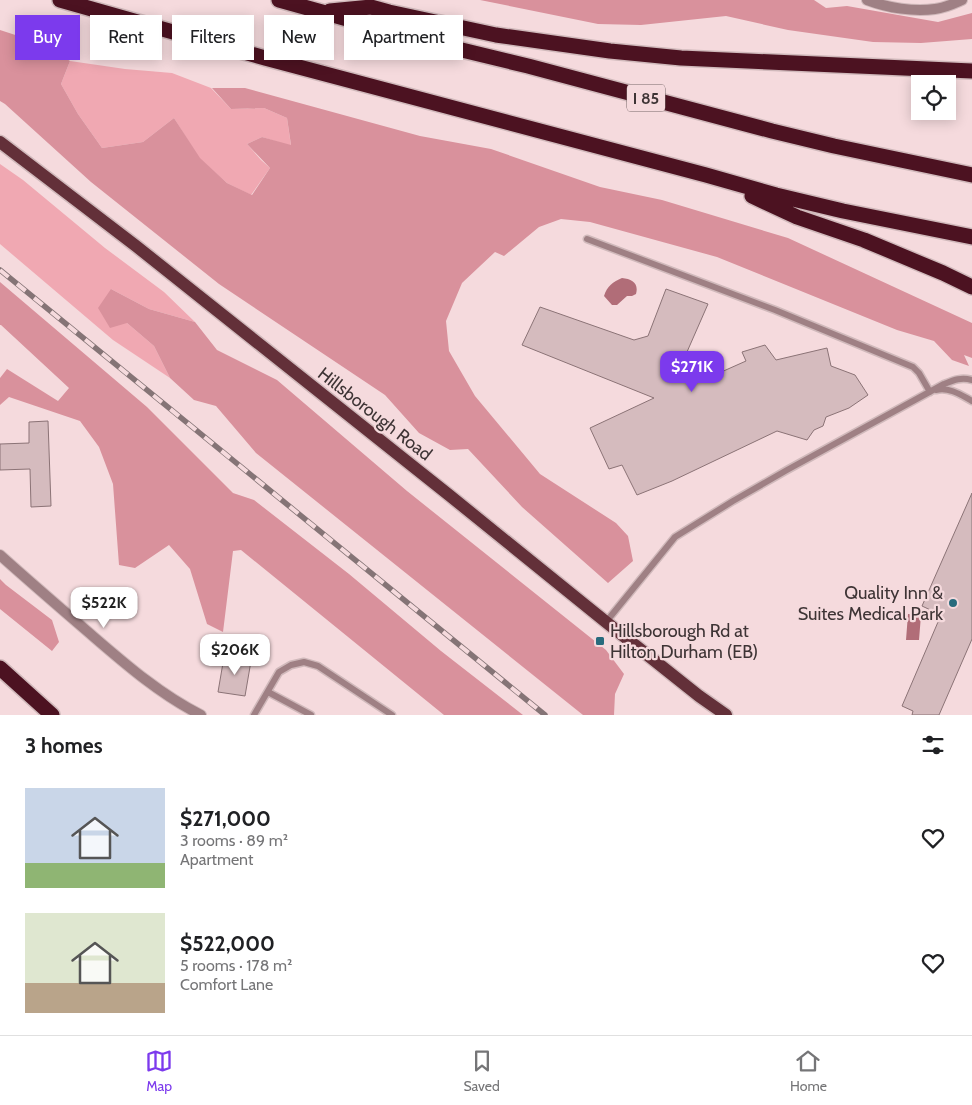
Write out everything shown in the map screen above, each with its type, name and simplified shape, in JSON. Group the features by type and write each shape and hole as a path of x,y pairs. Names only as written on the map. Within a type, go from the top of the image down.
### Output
{"highway":[{"path":"60,0 265,58 776,195 972,237"},
{"name":"I 85","path":"279,0 676,107 834,146 972,175"},
{"path":"321,12 371,7 496,34 610,51 681,58 972,71"},
{"path":"706,175 797,217 864,240 972,287"},
{"path":"0,668 52,715"}],"main road":[{"name":"Hillsborough Road","path":"0,142 136,246 450,495 606,622 726,715"}],"street":[{"path":"868,0 874,3 919,10 948,6 962,0"},
{"path":"0,556 109,651 148,682 201,715"}],"lane":[{"path":"587,239 775,310 913,367 919,373 930,392"},
{"path":"606,622 675,538 734,501 824,449 930,392 953,380 962,378 972,380"},
{"path":"930,392 946,389 972,401"},
{"path":"254,715 279,672 304,662 318,666 392,715"},
{"path":"268,692 311,715"}],"shaded area":[{"path":"480,0 814,0 826,8 847,6 938,22 972,13 972,39 921,43 873,42 788,30 726,16 641,25 598,24"},
{"path":"0,30 15,35 15,60 70,61 61,84 78,114 102,148 143,142 174,118 200,158 227,183 252,195 270,168 247,144 262,137 291,145 287,118 264,108 231,109 212,88 245,88 420,136 491,149 600,187 662,200 788,238 972,323 972,358 964,355 969,366 952,360 934,341 897,330 717,257 590,222 561,219 539,227 504,256 495,252 462,283 446,321 449,351 475,396 540,474 616,523 628,536 633,561 608,583 522,507 468,449 450,450 419,433 385,395 219,284 91,182 0,101"},
{"path":"70,61 125,69 172,73 211,88 231,109 264,108 287,118 291,146 262,137 247,144 270,168 251,195 227,183 199,158 174,118 143,142 102,148 78,114 61,84"},
{"path":"0,164 23,180 105,248 164,292 195,322 149,309 111,289 127,323 154,346 170,378 113,340 0,244"},
{"path":"622,278 629,279 636,284 636,294 627,296 617,305 612,305 604,296 605,293 611,285"},
{"path":"0,282 147,407 233,493 254,500 349,574 441,651 523,715 444,715 241,550 233,551 223,632 207,624 190,569 169,545 135,568 119,565 113,484 99,447 80,421 9,397 0,405 0,378 7,369 58,401 69,388 0,325"},
{"path":"111,289 149,309 195,322 217,350 277,380 407,491 606,650 624,674 615,694 614,715 583,715 256,453 216,406 194,400 170,378 154,346 127,323 110,328 98,308"},
{"path":"0,579 52,620 59,642 52,651 0,609"},
{"path":"908,614 921,615 919,640 906,640"}],"building":[{"path":"666,289 708,304 676,377 692,385 746,361 742,352 765,345 776,360 827,348 831,366 855,375 868,395 849,408 826,417 823,426 814,430 807,440 777,431 672,481 637,495 622,465 609,469 590,428 654,398 522,345 540,307 634,340 648,336"},
{"path":"48,421 51,506 31,507 30,469 0,470 0,444 29,443 29,422"},
{"name":"Quality Inn & Suites Medical Park","path":"972,493 972,639 939,715 912,715 913,711 902,706 941,615 922,606"},
{"path":"224,657 251,661 245,696 218,692"}],"railway":[{"path":"0,270 545,715"}],"place":[{"name":"Quality Inn & Suites Medical Park","path":"953,603"},
{"name":"Hillsborough Rd at Hilton Durham (EB)","path":"600,641"}]}
